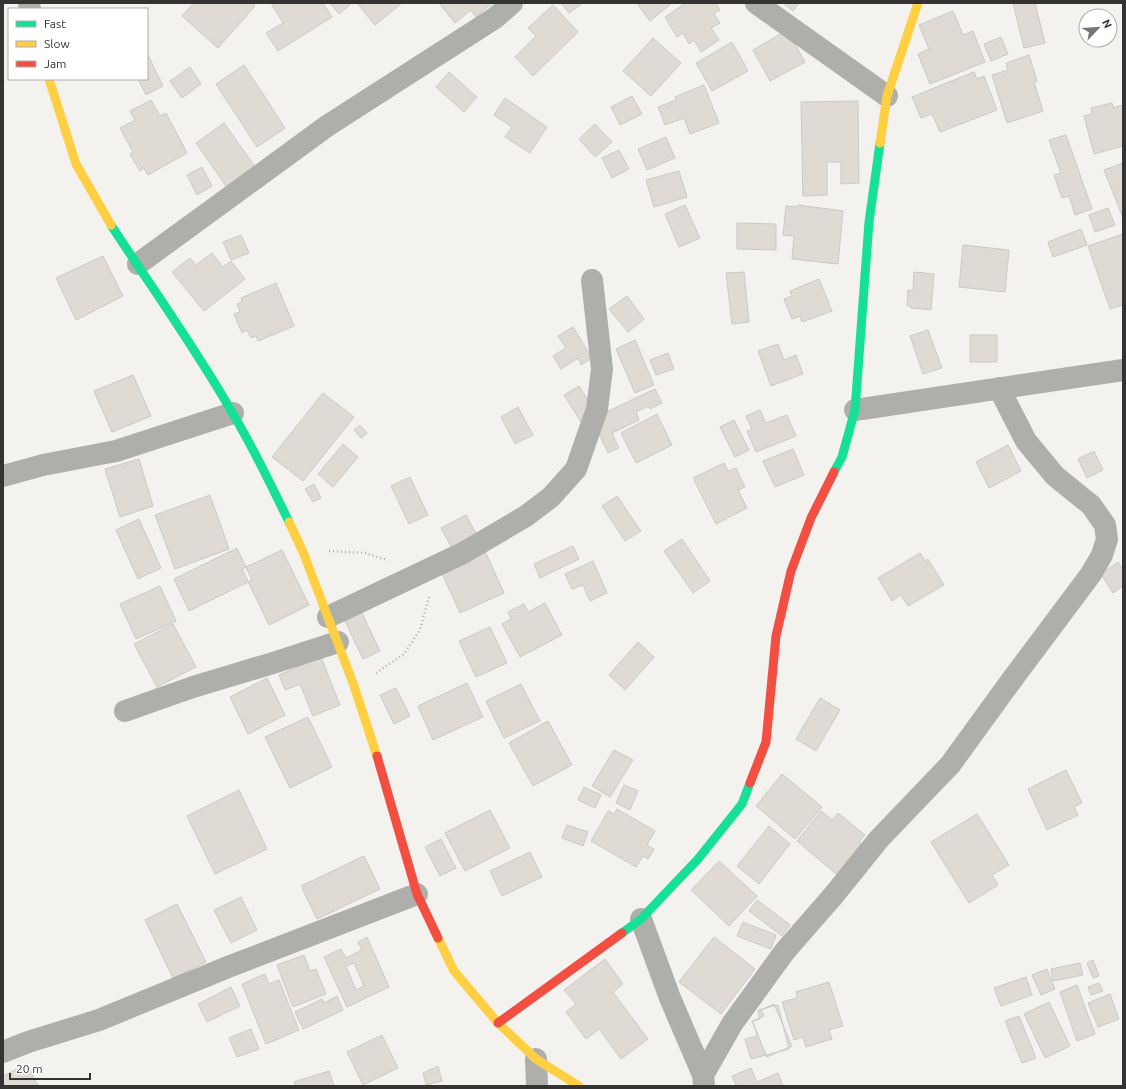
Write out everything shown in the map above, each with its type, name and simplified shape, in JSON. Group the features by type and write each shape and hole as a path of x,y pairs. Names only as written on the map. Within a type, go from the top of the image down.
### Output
{"street":[{"path":"138,264 327,126 495,18 512,3"},
{"path":"756,3 887,96"},
{"path":"498,1023 641,919 698,859 742,804 766,742 776,636 791,570 811,518 842,458 855,410 869,222 887,96 918,3"},
{"path":"50,80 76,164 112,226 176,320 233,413 265,472 303,552 353,683 382,770 417,894 454,971 498,1023 536,1059 580,1086"},
{"path":"328,617 463,553 526,516 551,497 576,469 597,409 602,369 592,280"},
{"path":"855,410 1123,370"},
{"path":"703,1080 732,1024 785,951 833,896 879,839 950,765 1091,574 1102,555 1107,539 1105,525 1090,505 1055,476 1026,441 999,388"},
{"path":"3,476 43,465 116,451 233,413"},
{"path":"125,711 193,686 252,670 338,642"},
{"path":"3,1052 28,1042 99,1020 417,894"},
{"path":"641,919 670,998 703,1080"},
{"path":"536,1059 537,1086"}],"path":[{"path":"303,552 332,551 365,553 422,572 429,597 420,630 404,654 374,675 353,683"}],"building":[{"path":"194,3 252,3 255,6 218,48 182,16"},
{"path":"271,3 323,3 332,17 278,51 266,33 283,23"},
{"path":"330,3 352,3 339,14"},
{"path":"357,3 402,3 375,25"},
{"path":"439,3 493,3 476,17 471,10 455,23"},
{"path":"561,3 583,3 569,13"},
{"path":"640,3 672,3 650,21 638,5"},
{"path":"686,3 716,3 720,10 714,14 720,23 711,28 719,40 701,52 694,40 689,44 683,33 677,37 665,17"},
{"path":"783,3 799,3 793,11"},
{"path":"1013,3 1035,3 1045,43 1024,48"},
{"path":"553,5 578,32 533,76 515,57 536,36 528,28"},
{"path":"953,11 963,35 973,31 985,62 930,84 918,54 929,49 919,25"},
{"path":"787,30 805,62 770,81 753,50"},
{"path":"1001,37 1008,54 991,61 984,44"},
{"path":"653,38 681,63 651,96 623,71"},
{"path":"732,42 748,71 712,91 696,63"},
{"path":"148,55 163,86 146,95 138,80 148,80"},
{"path":"1029,55 1037,81 1034,82 1043,111 1007,123 992,75 1008,70 1006,63"},
{"path":"244,65 285,128 257,147 216,84"},
{"path":"190,67 201,84 182,98 170,81"},
{"path":"449,72 477,97 464,112 436,87"},
{"path":"974,72 977,79 984,76 997,110 940,132 932,114 921,118 912,97"},
{"path":"704,85 719,123 690,134 684,118 665,125 658,107 676,100 675,97"},
{"path":"632,96 642,114 620,125 611,107"},
{"path":"505,98 547,127 530,153 505,137 512,127 494,115"},
{"path":"151,100 160,116 166,113 187,153 148,175 144,168 140,171 130,154 133,152 120,128 135,120 130,111"},
{"path":"858,101 859,183 841,184 841,162 827,162 827,195 803,196 801,102"},
{"path":"1112,103 1113,108 1123,105 1123,146 1094,154 1084,116 1092,114 1091,108"},
{"path":"224,123 256,168 228,189 196,143"},
{"path":"595,124 612,142 595,157 579,139"},
{"path":"1066,135 1092,209 1075,215 1069,196 1062,198 1054,175 1061,173 1049,140"},
{"path":"666,137 675,158 647,170 638,149"},
{"path":"619,150 629,169 612,178 602,158"},
{"path":"1123,163 1123,218 1104,170"},
{"path":"202,167 212,186 197,195 187,175"},
{"path":"679,171 687,197 654,207 646,180"},
{"path":"685,205 700,238 679,247 665,214"},
{"path":"798,205 843,211 838,264 792,259 794,236 783,235 786,206 797,207"},
{"path":"1108,208 1115,225 1095,232 1089,215"},
{"path":"737,223 776,224 776,250 737,249"},
{"path":"1081,229 1087,245 1053,257 1048,242"},
{"path":"1123,234 1123,305 1110,309 1088,246"},
{"path":"241,235 249,253 231,260 223,242"},
{"path":"963,245 1009,250 1005,292 959,287"},
{"path":"212,253 223,267 231,261 245,279 204,311 172,272 190,258 196,265"},
{"path":"103,256 123,296 76,320 56,278"},
{"path":"744,272 749,322 732,324 726,273"},
{"path":"914,272 934,274 931,310 911,308 911,306 907,306 908,290 913,291"},
{"path":"819,279 832,311 802,322 800,316 792,319 784,299 792,296 790,291"},
{"path":"276,283 294,326 258,341 256,336 251,338 247,330 242,333 234,314 240,312 237,304 242,302 241,298"},
{"path":"627,296 644,319 628,332 609,309"},
{"path":"573,327 592,358 581,365 578,358 561,369 553,356 566,348 558,336"},
{"path":"928,330 942,368 923,374 910,336"},
{"path":"970,335 997,335 997,362 970,362"},
{"path":"635,340 654,385 635,393 616,349"},
{"path":"778,344 784,360 796,355 803,374 771,386 758,351"},
{"path":"668,353 674,369 656,375 650,360"},
{"path":"133,375 151,416 112,432 94,391"},
{"path":"579,386 596,413 581,422 564,395"},
{"path":"655,389 662,403 650,409 648,406 636,412 639,420 612,433 619,448 608,453 596,427 596,417"},
{"path":"323,393 354,417 303,481 272,457"},
{"path":"518,407 533,435 515,444 501,417"},
{"path":"760,410 766,423 787,415 796,436 756,452 747,431 752,429 746,416"},
{"path":"657,414 672,445 636,463 621,433"},
{"path":"734,420 749,450 735,457 720,427"},
{"path":"360,425 367,433 361,438 354,430"},
{"path":"343,444 358,457 333,487 318,474"},
{"path":"1008,445 1021,471 989,488 976,462"},
{"path":"793,449 804,475 775,487 763,461"},
{"path":"1094,451 1103,470 1087,478 1078,459"},
{"path":"139,459 153,506 120,517 105,469"},
{"path":"724,463 728,471 736,468 745,487 738,490 747,508 716,524 693,478"},
{"path":"410,477 428,515 409,524 391,486"},
{"path":"314,484 321,498 313,502 305,489"},
{"path":"210,495 229,549 175,569 155,515"},
{"path":"617,496 641,531 625,541 602,506"},
{"path":"466,515 479,539 454,552 441,528"},
{"path":"139,519 161,568 138,579 116,530"},
{"path":"682,539 710,581 693,593 664,551"},
{"path":"573,546 579,559 540,578 534,564"},
{"path":"237,548 252,580 189,611 174,579"},
{"path":"484,549 504,593 460,613 440,569"},
{"path":"282,550 309,605 269,625 242,569"},
{"path":"920,553 925,561 928,559 944,585 908,606 901,595 892,601 878,578"},
{"path":"593,561 607,593 590,601 583,585 572,589 565,574"},
{"path":"1118,562 1123,570 1123,586 1113,593 1101,574"},
{"path":"160,586 176,621 136,639 120,604"},
{"path":"545,603 562,635 520,657 502,624 511,619 508,612 524,604 528,612"},
{"path":"361,611 380,651 363,659 344,619"},
{"path":"173,624 196,667 157,687 134,644"},
{"path":"490,627 507,663 476,677 459,641"},
{"path":"638,642 654,657 625,690 609,675"},
{"path":"321,657 340,705 313,716 300,684 285,690 279,675"},
{"path":"267,678 285,715 248,734 230,697"},
{"path":"467,683 483,717 433,740 418,706"},
{"path":"521,684 540,721 504,738 486,701"},
{"path":"396,688 410,716 394,724 380,695"},
{"path":"820,698 840,710 816,751 796,739"},
{"path":"308,717 332,767 290,788 265,737"},
{"path":"548,721 572,765 533,786 509,743"},
{"path":"614,750 633,760 610,797 592,786"},
{"path":"1066,770 1082,803 1074,807 1078,815 1047,830 1028,789"},
{"path":"782,774 822,807 795,839 756,806"},
{"path":"624,785 638,791 630,810 616,803"},
{"path":"584,787 601,795 595,808 578,800"},
{"path":"239,790 267,849 215,874 187,816"},
{"path":"617,809 655,831 647,845 654,849 648,859 643,856 636,867 591,841 608,811 614,814"},
{"path":"490,810 510,848 465,871 445,833"},
{"path":"821,811 832,820 838,813 865,835 859,842 866,848 841,878 797,841"},
{"path":"977,814 1009,865 992,875 998,885 969,903 931,842"},
{"path":"567,825 588,832 583,846 562,838"},
{"path":"769,826 790,844 759,884 737,866"},
{"path":"441,839 456,868 440,876 425,847"},
{"path":"530,852 542,877 502,896 490,871"},
{"path":"364,856 380,889 317,919 301,886"},
{"path":"719,861 757,896 729,926 691,890"},
{"path":"241,897 257,930 231,943 214,910"},
{"path":"757,900 790,925 782,936 749,911"},
{"path":"177,904 206,962 173,978 145,920"},
{"path":"743,922 776,935 771,949 737,936"},
{"path":"367,937 389,987 347,1007 324,957 341,949 346,958 362,950 358,942","holes":["354,963 364,986 356,990 346,966"]},
{"path":"714,937 755,969 721,1014 679,982"},
{"path":"304,955 310,971 316,969 326,994 293,1007 277,965"},
{"path":"605,959 623,984 613,992 648,1039 621,1059 599,1029 586,1039 566,1012 576,1004 564,990"},
{"path":"1093,960 1099,976 1093,978 1087,963"},
{"path":"1080,963 1083,975 1053,981 1051,969"},
{"path":"1047,969 1055,989 1041,995 1032,975"},
{"path":"265,974 269,984 279,980 299,1030 266,1044 242,984"},
{"path":"1026,977 1032,995 1001,1006 994,988"},
{"path":"829,982 843,1026 829,1030 832,1039 806,1047 803,1037 794,1040 782,1002 797,998 796,992"},
{"path":"1099,983 1103,991 1091,995 1088,987"},
{"path":"1077,985 1095,1034 1077,1041 1060,992"},
{"path":"231,987 240,1006 207,1022 198,1004"},
{"path":"1110,994 1119,1019 1098,1027 1088,1003"},
{"path":"337,996 343,1010 303,1029 295,1012 322,999 324,1003"},
{"path":"1049,1002 1070,1046 1045,1058 1024,1014"},
{"path":"774,1004 792,1046 767,1057 752,1021 764,1016 761,1010"},
{"path":"778,1005 789,1049 751,1059 745,1039 757,1036 753,1021 760,1019 758,1010"},
{"path":"1019,1016 1036,1058 1022,1063 1005,1021"},
{"path":"251,1029 259,1049 237,1057 229,1038"},
{"path":"382,1035 398,1068 363,1085 347,1052"},
{"path":"27,1064 38,1086 3,1086 3,1076"},
{"path":"438,1066 442,1081 426,1085 423,1073"},
{"path":"751,1068 757,1082 778,1073 783,1086 732,1086 736,1085 732,1076"},
{"path":"329,1071 334,1086 296,1086 294,1082"}],"traffic: fast":[{"path":"834,472 842,457 855,410 869,222 880,143"},
{"path":"111,225 219,390 241,427 289,522"},
{"path":"622,933 641,919 698,859 742,804 750,783"}],"traffic: slow":[{"path":"880,143 887,96 918,3"},
{"path":"49,80 76,164 111,225"},
{"path":"289,522 303,552 353,683 377,756"},
{"path":"438,938 454,971 498,1023 536,1059 579,1086"}],"traffic: jam":[{"path":"750,783 766,742 776,636 791,571 811,518 834,472"},
{"path":"377,756 417,894 438,938"},
{"path":"498,1023 622,933"}]}
